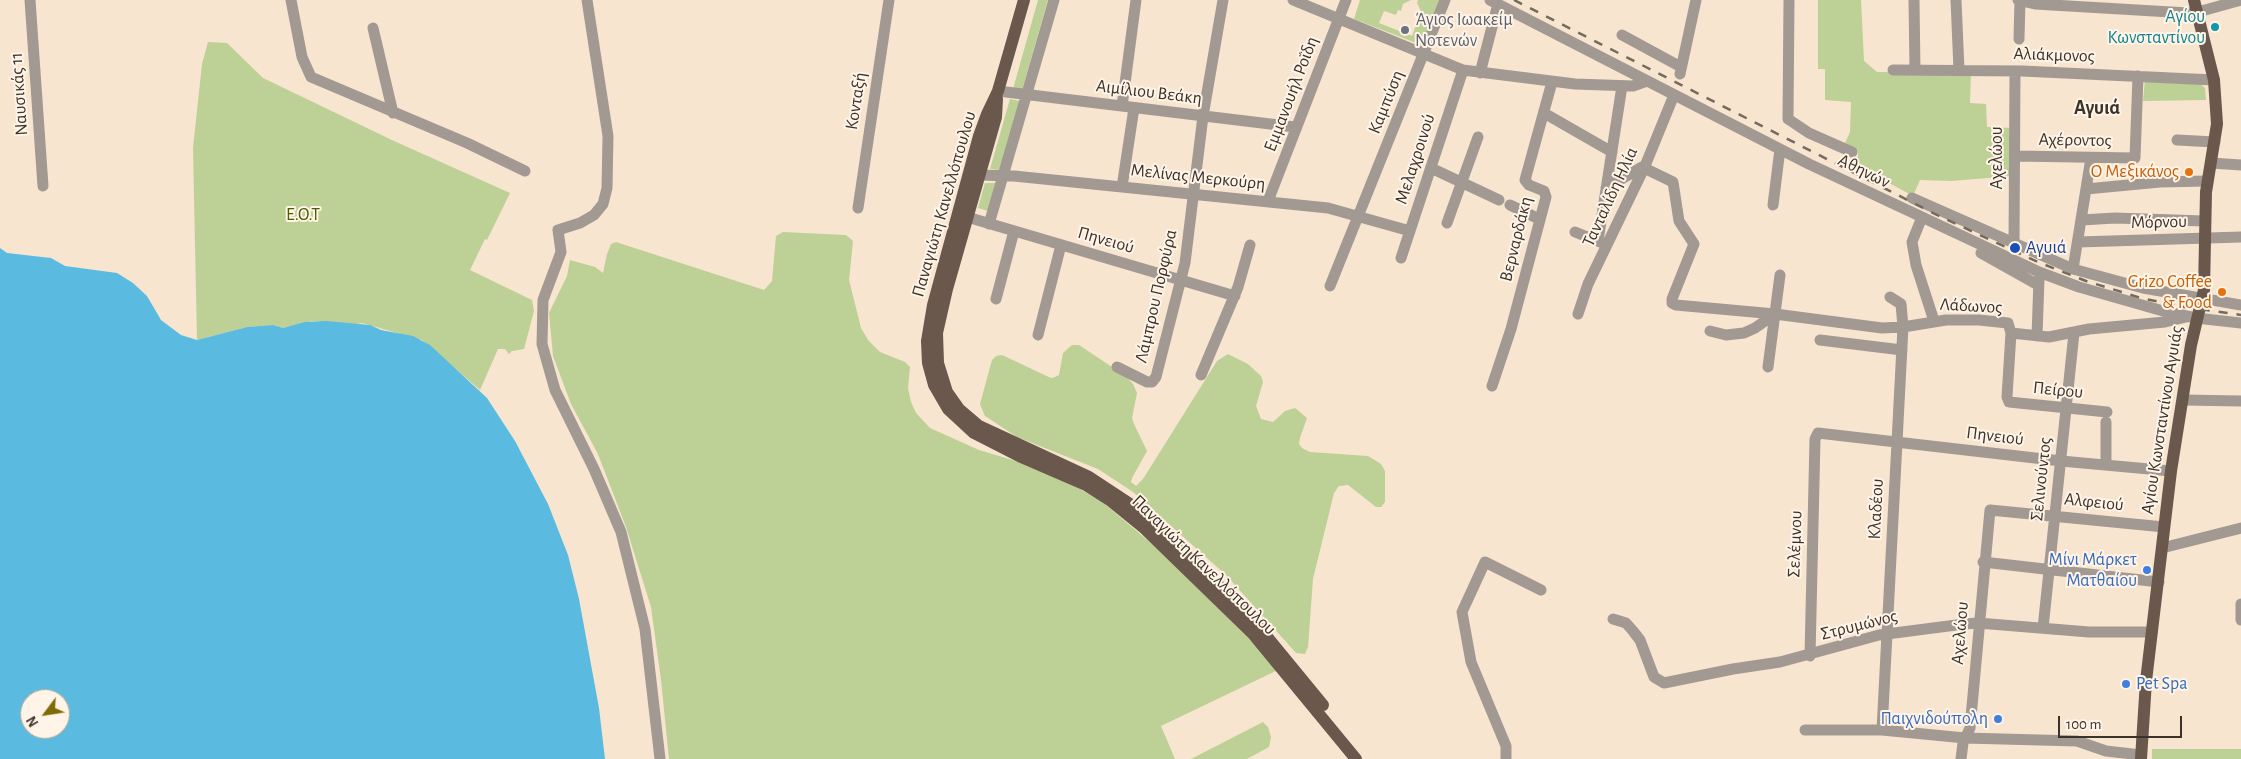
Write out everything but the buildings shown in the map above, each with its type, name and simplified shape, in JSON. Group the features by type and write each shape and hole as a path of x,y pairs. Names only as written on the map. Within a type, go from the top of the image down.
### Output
{"main road":[{"path":"998,91 1024,0"},
{"name":"Αγίου Κωνσταντίνου Αγυιάς","path":"2141,757 2143,709 2171,471 2183,400 2192,317 2202,298 2207,181 2215,142 2217,116 2214,80 2196,6"},
{"name":"Παναγιώτη Κανελλόπουλου","path":"998,91 996,117 947,290 936,338 939,369 951,398 964,414 979,426 1102,484 1133,506 1162,531 1229,594 1262,629 1311,689 1357,759"},
{"name":"Παναγιώτη Κανελλόπουλου","path":"998,91 986,114 979,136 930,320 927,341 928,363 937,392 953,414 974,433 1012,453 1086,485 1111,501 1139,524 1253,634 1357,759"}],"street":[{"name":"Ναυσικάς 11","path":"30,0 43,186"},
{"path":"291,0 302,57 311,77 393,114 467,143 525,171"},
{"path":"587,0 608,136 607,188 602,204 594,215 580,223 558,230 562,252 544,298 541,334 544,357 559,399 594,469 621,532 645,629 660,759"},
{"name":"Κονταξή","path":"858,208 889,0"},
{"path":"989,224 1054,0"},
{"path":"1122,187 1136,0"},
{"name":"Λάμπρου Πορφύρα","path":"1116,367 1147,382 1154,380 1181,280 1203,116 1222,0"},
{"path":"1293,0 1463,70 1480,74 1552,82 1622,86 1637,86 1647,81"},
{"name":"Εμμανουήλ Ροΐδη","path":"1268,202 1295,127 1346,0"},
{"name":"Καμπύση","path":"1330,286 1425,54 1445,0"},
{"path":"1622,35 1681,70 1696,0"},
{"path":"1789,0 1788,119 1809,133 1852,152"},
{"path":"1914,0 1915,70"},
{"path":"1956,0 1959,70"},
{"path":"2019,39 2019,0 2036,4 2196,6 2241,0"},
{"path":"1480,74 1494,2"},
{"name":"Αθηνών","path":"1494,2 1780,149 2039,272 2105,296 2192,317 2241,323"},
{"path":"373,28 393,114"},
{"name":"Μελαχροινού","path":"1401,258 1463,70"},
{"name":"Αλιάκμονος","path":"1893,70 2015,71 2214,80"},
{"name":"Αχελώου","path":"2014,244 2015,71"},
{"name":"Αχέροντος","path":"2014,156 2135,158 2138,76"},
{"name":"Βερναρδάκη","path":"1492,386 1513,321 1545,193 1527,184 1525,180 1552,82"},
{"path":"1575,232 1602,243 1606,188 1622,86"},
{"name":"Αιμίλιου Βεάκη","path":"998,91 1295,127"},
{"name":"Τανταλίδη Ηλία","path":"1578,314 1602,243 1645,166 1674,96"},
{"path":"1544,113 1612,152"},
{"path":"1447,223 1478,137"},
{"path":"2176,140 2215,142"},
{"path":"1773,205 1780,149"},
{"path":"2073,269 2091,158"},
{"path":"2211,163 2241,165"},
{"path":"1606,188 1636,169 1645,166"},
{"name":"Λάδωνος","path":"1645,166 1673,182 1679,221 1694,242 1672,299 1674,304 1775,314 1854,325 1903,327 1934,320 1962,319 2005,323 2010,325 2011,333 2054,337 2089,329 2165,322 2192,317"},
{"path":"1431,168 1539,219"},
{"name":"Μελίνας Μερκούρη","path":"979,175 1003,175 1333,208 1357,217 1410,231"},
{"path":"2086,189 2147,182 2207,181"},
{"path":"1912,198 2073,269 2144,288 2241,305"},
{"name":"Πηνειού","path":"967,217 1235,296"},
{"path":"1922,217 1912,242 1916,265 1934,320"},
{"path":"2081,220 2114,218 2204,222"},
{"path":"996,299 1014,231"},
{"name":"Μόρνου","path":"2078,242 2206,239 2241,236"},
{"path":"1962,237 1967,245 2038,285"},
{"path":"1038,335 1061,245"},
{"path":"1201,375 1235,296 1250,245"},
{"path":"2037,336 2039,272"},
{"path":"1768,367 1780,274"},
{"name":"Κλαδέου","path":"1882,730 1903,327 1901,304 1890,296"},
{"path":"1710,331 1726,335 1746,332 1775,314"},
{"name":"Πείρου","path":"2011,333 2008,400 2066,408 2107,417 2106,465"},
{"name":"Σελινούντος","path":"2043,628 2074,333"},
{"path":"1820,340 1902,350"},
{"path":"2183,400 2241,400"},
{"name":"Πηνειού","path":"1816,434 1821,432 2060,461 2171,471"},
{"name":"Σελέμνου","path":"1810,656 1816,434"},
{"name":"Αχελώου","path":"1961,759 1965,738 1970,728 1978,623 1990,510"},
{"name":"Αλφειού","path":"1990,510 2164,527"},
{"path":"2162,548 2241,528"},
{"path":"1506,759 1506,746 1471,662 1462,612 1485,562 1541,590"},
{"path":"1984,562 2158,582"},
{"path":"2241,604 2241,620"},
{"name":"Στρυμώνος","path":"1613,619 1626,623 1634,631 1640,640 1654,677 1664,684 1810,656 1888,634 1978,623 2098,633 2152,632"},
{"path":"1805,730 1882,730 1965,738 2077,741 2106,751 2141,757"}],"green space":[{"path":"1038,0 1048,0 1022,90 1013,89"},
{"path":"1360,0 1411,0 1403,4 1401,11 1398,10 1396,15 1384,11 1379,23 1412,36 1421,11 1417,3 1418,0 1440,0 1424,46 1354,19"},
{"path":"1818,0 1861,0 1864,61 1877,72 1971,73 1970,103 1986,104 1987,127 2013,128 2012,176 1951,181 1920,180 1913,196 1858,166 1858,151 1845,143 1850,132 1851,102 1825,100 1825,69 1818,69"},
{"name":"E.O.T","path":"208,42 227,43 263,78 394,141 510,193 470,270 532,300 534,311 524,349 512,351 509,354 505,349 498,349 480,390 422,340 362,323 352,325 312,321 283,328 273,325 247,327 197,340 193,148 202,64"},
{"path":"2145,80 2200,84 2205,88 2206,100 2143,101"},
{"path":"1010,99 1020,101 1000,170 990,169"},
{"path":"985,183 996,183 988,211 978,208"},
{"path":"783,232 846,235 853,241 849,280 861,328 868,340 880,352 905,362 910,367 908,388 911,402 916,413 930,428 979,450 1019,462 1078,488 1101,501 1158,549 1280,669 1161,726 1175,759 669,759 651,607 626,527 598,454 571,404 553,356 549,313 567,276 570,260 595,267 603,273 611,244 616,242 764,290 772,281 776,236"},
{"path":"1072,345 1079,345 1127,377 1133,384 1137,393 1132,418 1147,451 1132,478 1131,482 1136,486 1143,479 1217,361 1228,354 1248,364 1261,376 1263,382 1256,406 1261,419 1273,422 1285,411 1295,408 1307,418 1299,444 1302,448 1310,452 1368,456 1381,464 1385,471 1385,502 1381,507 1376,507 1348,485 1339,486 1334,493 1313,579 1308,647 1305,654 1296,653 1226,575 1133,492 1098,469 1017,437 985,416 980,404 992,360 996,356 1002,355 1051,378 1059,375 1063,353"},
{"path":"1263,722 1268,727 1271,737 1269,747 1247,759 1191,759"},
{"path":"2152,749 2241,749 2241,759 2152,759"}],"water":[{"path":"0,248 7,253 51,258 65,266 117,273 133,283 147,296 161,320 181,335 197,340 247,327 273,325 283,328 305,322 326,321 370,325 381,330 413,336 430,345 487,398 515,441 548,504 568,555 579,599 599,708 605,759 0,759"}],"railway":[{"path":"1514,0 1939,216 2038,262 2086,281 2141,298 2184,307 2241,315"}],"place":[{"name":"Αγίου Κωνσταντίνου","path":"2215,27"},
{"name":"Άγιος Ιωακείμ Νοτενών","path":"1405,30"},
{"name":"Ο Μεξικάνος","path":"2189,172"},
{"name":"Αγυιά","path":"2015,248"},
{"name":"Grizo Coffee & Food","path":"2222,292"},
{"name":"Μίνι Μάρκετ Ματθαίου","path":"2147,570"},
{"name":"Pet Spa","path":"2126,684"},
{"name":"Παιχνιδούπολη","path":"1998,719"}],"district":[{"name":"Αγυιά","path":"2097,108"}]}
